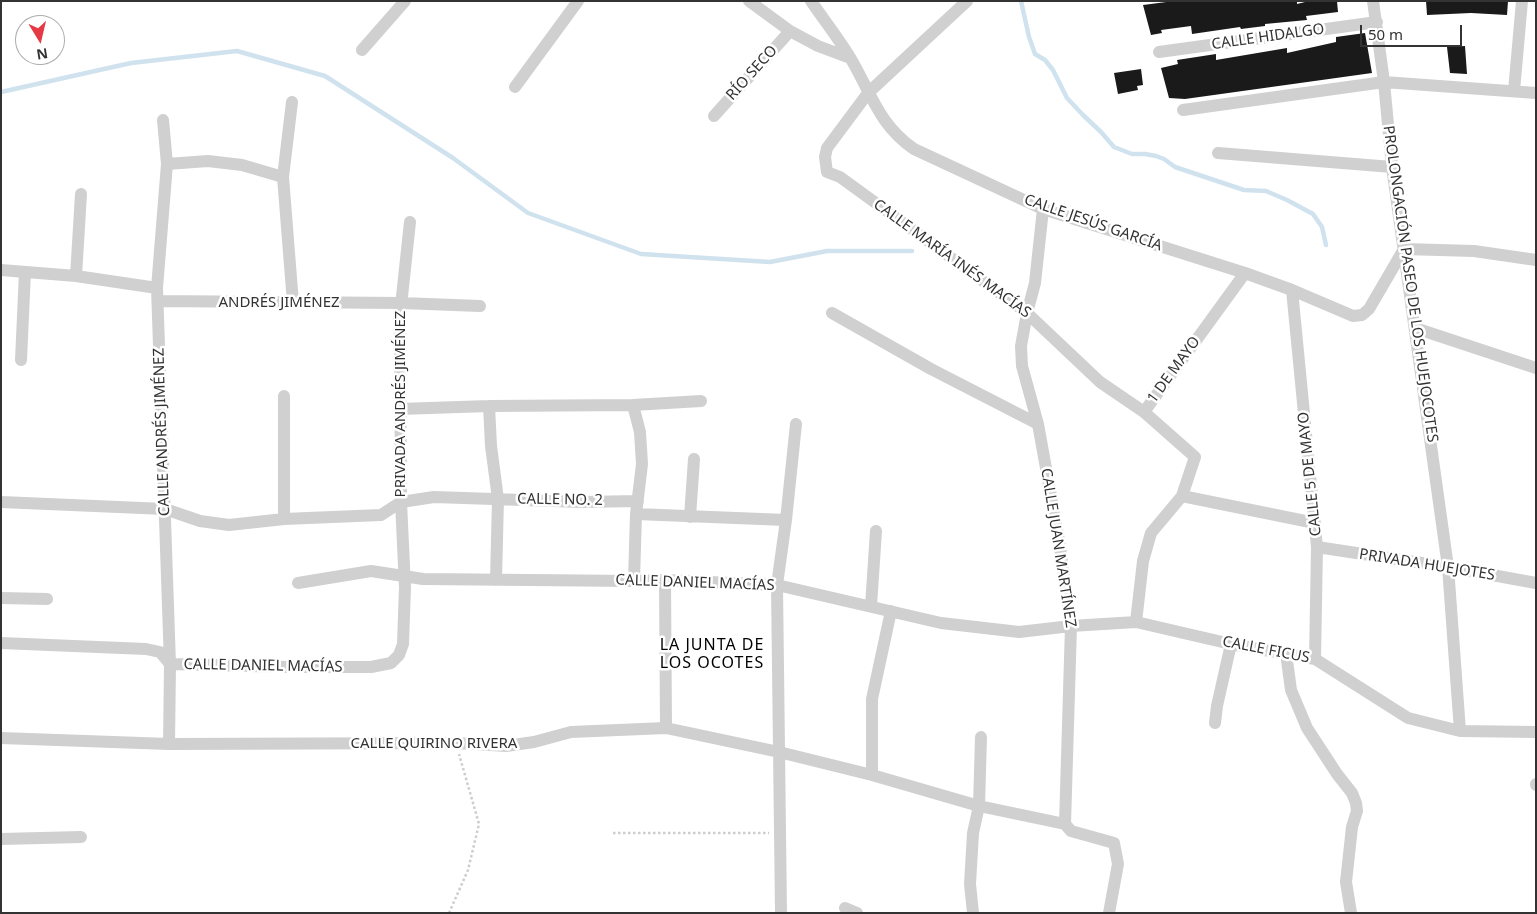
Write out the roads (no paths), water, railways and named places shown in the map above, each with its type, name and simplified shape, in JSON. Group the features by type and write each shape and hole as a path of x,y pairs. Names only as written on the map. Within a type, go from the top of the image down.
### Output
{"street":[{"path":"362,50 405,1"},
{"path":"515,87 578,1"},
{"path":"749,1 790,31 818,46 850,58"},
{"name":"CALLE JESÚS GARCÍA","path":"811,1 850,58 883,120 902,141 914,150 1042,209 1245,273 1292,290 1353,316 1362,315 1369,309 1404,250"},
{"path":"868,93 967,1"},
{"name":"PROLONGACIÓN PASEO DE LOS HUEJOCOTES","path":"1373,1 1384,82 1392,167 1448,568 1460,731"},
{"path":"1514,92 1522,1"},
{"name":"CALLE HIDALGO","path":"1158,52 1377,22"},
{"name":"RÍO SECO","path":"714,116 790,31"},
{"path":"1183,110 1384,82 1536,93"},
{"name":"CALLE MARÍA INÉS MACÍAS","path":"868,93 827,148 825,157 827,172 840,177 1027,313 1100,382 1144,412"},
{"path":"292,102 282,178 293,303"},
{"name":"CALLE ANDRÉS JIMÉNEZ","path":"163,120 167,164 157,288 170,664 169,744"},
{"path":"1218,153 1392,167"},
{"path":"167,164 208,160 242,165 282,178"},
{"path":"76,276 81,194"},
{"name":"CALLE JUAN MARTÍNEZ","path":"1042,209 1035,283 1021,346 1022,366 1038,424 1059,540 1071,626 1065,824"},
{"name":"PRIVADA ANDRÉS JIMÉNEZ","path":"405,581 400,409 400,315 410,222"},
{"path":"1404,250 1474,252 1536,260"},
{"path":"1,270 76,276 157,288"},
{"path":"20,360 25,272"},
{"name":"1 DE MAYO","path":"1136,622 1144,561 1151,533 1182,496 1195,456 1144,412 1245,273"},
{"name":"CALLE 5 DE MAYO","path":"1292,290 1317,547 1315,658"},
{"name":"ANDRÉS JIMÉNEZ","path":"158,302 401,303 480,306"},
{"path":"832,313 931,369 1038,424"},
{"path":"1415,328 1536,368"},
{"path":"284,396 284,519"},
{"path":"400,409 701,401"},
{"path":"633,404 640,432 642,464 636,514 634,581"},
{"path":"489,406 491,446 498,499 496,580"},
{"path":"781,913 777,585 796,424"},
{"path":"690,517 694,458"},
{"path":"1182,496 1315,523"},
{"name":"CALLE NO. 2","path":"402,502 434,497 582,502 638,501"},
{"path":"1,502 165,509 200,521 229,525 284,519 381,515 402,502"},
{"path":"636,514 786,520"},
{"path":"871,606 876,530"},
{"name":"PRIVADA HUEJOTES","path":"1317,547 1536,583"},
{"path":"298,584 371,572 405,581"},
{"name":"CALLE DANIEL MACÍAS","path":"1,643 146,649 160,652 170,664 371,667 391,663 399,655 403,644 405,581 423,579 665,580 777,585 941,623 1019,632 1071,626"},
{"path":"665,580 666,728"},
{"path":"1,598 47,599"},
{"path":"872,776 872,699 892,611"},
{"name":"CALLE FICUS","path":"1071,626 1136,622 1231,644 1315,658 1408,718 1460,731 1536,732"},
{"path":"1215,723 1231,644"},
{"path":"1286,653 1292,690 1307,728 1337,774 1352,793 1356,803 1357,811 1352,827 1346,882 1350,913"},
{"name":"CALLE QUIRINO RIVERA","path":"1,738 169,744 456,743 506,746 534,742 571,732 666,728 779,752 979,806 1065,824"},
{"path":"973,913 970,884 973,833 979,806 981,737"},
{"path":"1065,824 1072,831 1114,842 1118,864 1109,913"},
{"path":"1,839 81,837"}],"waterway":[{"path":"1021,1 1035,54 1045,60 1053,70 1067,98 1114,147 1132,154 1156,156 1175,167 1244,190 1266,191 1287,200 1313,214 1322,227 1326,245"},
{"path":"1,92 131,63 237,51 325,76 453,158 528,213 641,254 770,262 827,251 912,251"}],"district":[{"name":"LA JUNTA DE LOS OCOTES","path":"712,654"}]}
